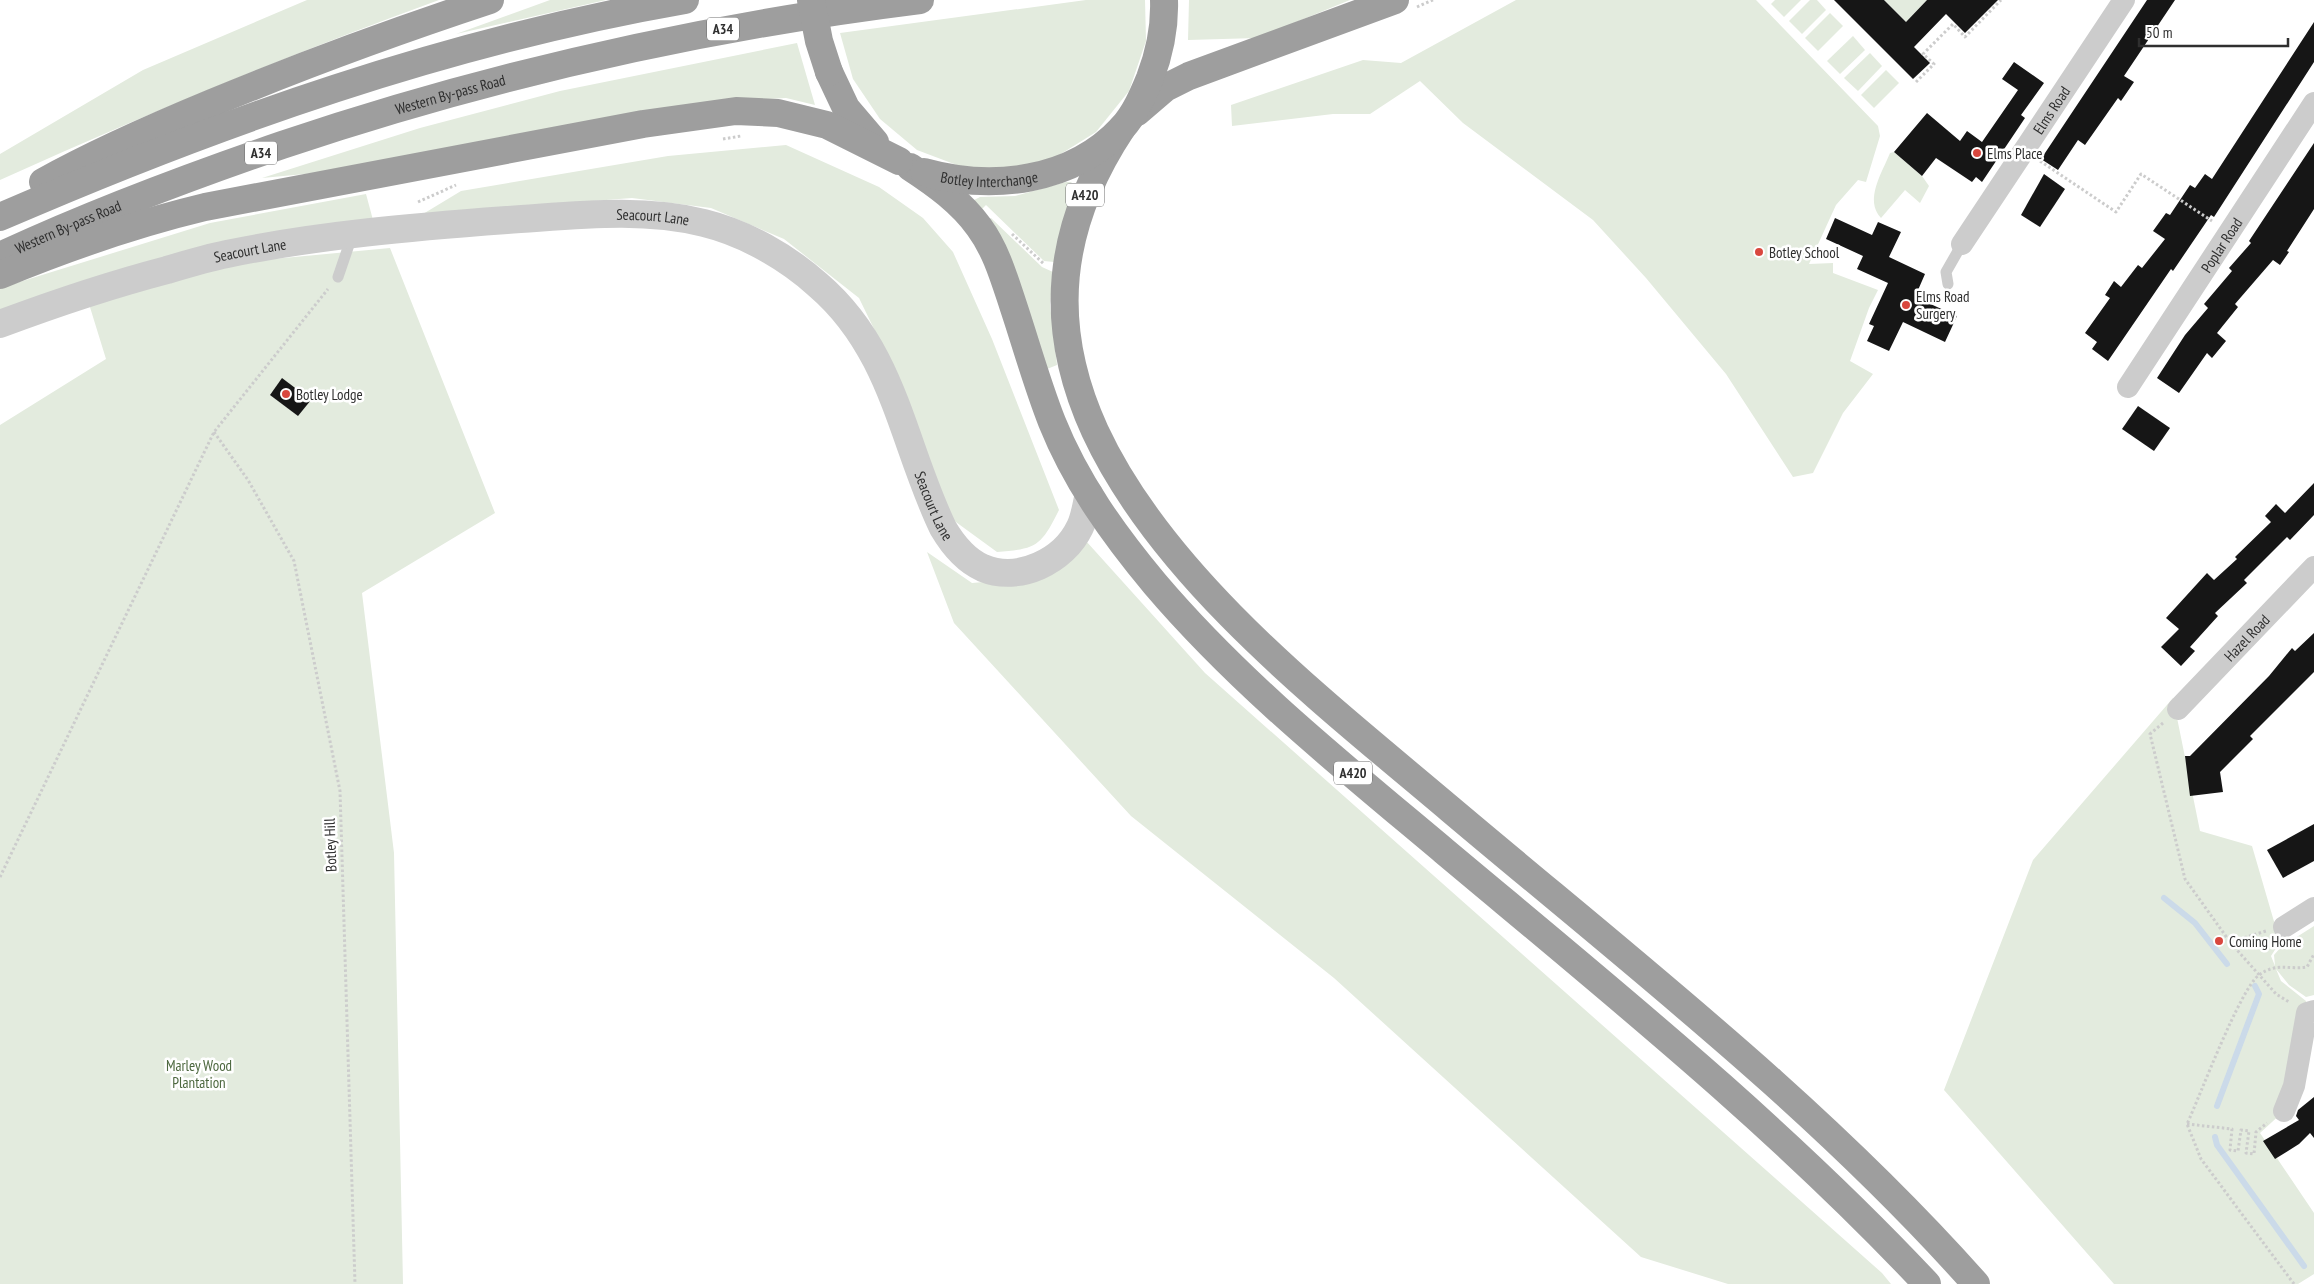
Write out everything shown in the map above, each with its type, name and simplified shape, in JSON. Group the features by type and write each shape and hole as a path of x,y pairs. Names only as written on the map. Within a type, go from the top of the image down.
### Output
{"highway":[{"path":"0,206 80,161 158,126 361,43 490,0"},
{"name":"A34","path":"0,217 162,150 320,94 401,68 520,36 685,0"},
{"name":"Botley Interchange","path":"811,0 818,41 829,72 846,108 856,122 882,149 904,164 938,176 973,182 1024,179 1042,175 1076,161 1106,142 1124,125 1142,96 1156,61 1163,32 1164,5"},
{"name":"Western By-pass Road","path":"0,256 170,184 421,101 584,58 673,39 753,23 920,0"},
{"path":"1124,125 1154,97 1183,78 1402,5"},
{"path":"0,275 93,238 147,220 206,207 643,124 718,112 757,111 803,118 851,136 904,164"},
{"name":"A420","path":"1124,125 1090,182 1074,228 1065,268 1064,322 1071,364 1089,417 1110,460 1146,516 1216,600 1287,668 1372,743 1710,1028 1801,1109 1860,1165 1976,1284"},
{"name":"A420","path":"904,164 950,196 967,212 987,238 1003,276 1052,422 1089,494 1132,556 1188,621 1229,662 1314,740 1776,1134 1833,1187 1927,1284"}],"street":[{"name":"Elms Road","path":"1962,244 2023,149 2124,0"},
{"name":"Poplar Road","path":"2128,387 2314,103"},
{"name":"Seacourt Lane","path":"0,324 90,291 225,254 366,232 601,214 682,219 732,233 776,255 812,280 840,306 859,330 891,387 940,522 950,541 971,562 1000,572 1016,572 1045,563 1070,543 1080,527 1089,494"},
{"name":"Hazel Road","path":"2178,709 2314,567"},
{"path":"2284,927 2314,908"},
{"path":"2284,1111 2294,1086 2310,1012"}],"lane":[{"path":"338,277 366,232"},
{"path":"1948,284 1946,272 1962,244"}],"path":[{"path":"1402,5 1433,0"},
{"path":"1916,82 1934,64 1924,54 1953,24 1966,36 2001,0"},
{"path":"716,139 743,136"},
{"path":"2023,149 2116,212 2141,174 2229,232"},
{"path":"412,206 456,184 466,183"},
{"path":"1008,230 1042,263 1048,265"},
{"path":"0,876 214,432 338,277"},
{"name":"Botley Hill","path":"214,432 248,480 294,561 340,791 355,1284"},
{"path":"2178,709 2150,734 2185,879 2230,942 2258,976 2276,994 2310,1012"},
{"path":"2230,942 2251,934 2284,927"},
{"path":"2294,1284 2201,1160 2187,1124 2243,997 2258,976 2281,966 2297,969 2307,967 2314,954"},
{"path":"2187,1124 2232,1129 2230,1150 2238,1151 2241,1130 2249,1131 2246,1153 2254,1154 2256,1132 2284,1111"}],"green space":[{"path":"307,0 439,0 218,86 0,180 0,154 143,70"},
{"path":"550,0 606,0 456,34"},
{"path":"1086,0 1145,0 1146,41 1129,91 1096,132 1056,157 1010,169 962,167 917,150 880,119 853,79 840,33"},
{"path":"1189,0 1350,0 1257,38 1188,40"},
{"name":"Botley School","path":"1516,0 1756,0 1878,126 1880,136 1866,182 1858,180 1836,205 1809,264 1833,263 1833,273 1878,290 1869,308 1850,361 1873,374 1843,413 1813,473 1793,477 1726,374 1646,278 1593,220 1463,123 1420,81 1370,114 1333,114 1232,126 1231,105 1363,60 1401,63"},
{"path":"1775,0 1801,0 1784,17 1771,4"},
{"path":"1810,0 1817,0 1826,10 1802,34 1789,21"},
{"path":"1884,0 1927,0 1906,22"},
{"path":"1830,13 1843,26 1818,51 1805,38"},
{"path":"1853,36 1865,50 1840,74 1827,61"},
{"path":"797,43 815,105 786,98 716,102 348,170 262,178 420,128 560,91"},
{"path":"1870,53 1882,66 1858,91 1844,78"},
{"path":"1886,70 1899,83 1874,108 1861,95"},
{"path":"786,145 879,187 923,218 953,252 992,339 1059,510 1047,531 1036,543 1021,549 997,552 949,517 894,370 859,298 784,239 711,208 632,198 423,214 461,191 668,156"},
{"path":"1894,152 1922,176 1929,186 1920,203 1905,190 1881,218 1876,211 1874,195 1890,153"},
{"path":"1071,182 1074,185 1074,192 1059,239 1054,262 1044,261 986,205 978,213 974,200 980,197 1015,196"},
{"path":"366,194 373,220 0,315 0,288 210,223"},
{"path":"991,218 1042,267 1053,272 1050,305 1057,365 1042,371 984,223"},
{"name":"Marley Wood Plantation","path":"390,248 495,513 362,593 394,853 403,1284 0,1284 0,425 106,359 89,304 231,263"},
{"path":"1086,541 1205,673 1882,1273 1891,1284 1728,1284 1641,1257 1334,978 1131,816 954,623 927,552 972,583 1039,577"},
{"path":"2173,698 2200,831 2252,846 2280,942 2271,956 2275,966 2274,955 2281,947 2314,926 2314,995 2306,997 2289,985 2276,969 2281,981 2306,1001 2307,1013 2284,1111 2260,1133 2314,1213 2314,1274 2298,1284 2114,1284 1944,1090 2033,860"}],"building":[{"path":"1834,0 1884,0 1906,22 1927,0 1998,0 1965,33 1946,14 1914,47 1930,63 1913,79"},
{"path":"2147,0 2175,0 2124,76 2134,82 2121,101 2118,98 2085,145 2078,140 2058,170 2041,159"},
{"path":"2314,22 2314,62 2214,217 2211,215 2173,271 2171,269 2108,361 2092,349 2097,342 2085,333 2110,298 2105,295 2114,281 2121,287 2138,265 2142,268 2165,239 2153,231 2166,213 2170,215 2190,185 2195,188 2205,174 2212,179"},
{"path":"2014,62 2044,83 2021,115 2025,118 1982,182 1976,177 1972,182 1936,158 1922,176 1894,152 1927,113 1960,141 1967,131 1982,142 2018,90 2002,79"},
{"path":"2314,143 2314,209 2280,265 2273,260 2235,304 2238,307 2217,333 2226,341 2212,358 2207,353 2179,393 2157,378 2185,335 2208,308 2204,304 2232,271 2229,268 2251,243 2249,241"},
{"path":"2044,174 2065,189 2040,227 2021,215"},
{"path":"1835,218 1872,235 1878,222 1901,232 1889,257 1925,274 1915,297 1957,316 1945,342 1903,322 1889,351 1867,341 1874,326 1869,324 1888,283 1857,269 1863,256 1826,239"},
{"name":"Botley Lodge","path":"282,378 311,400 298,416 270,395"},
{"path":"2138,406 2170,428 2154,451 2122,429"},
{"path":"2314,483 2314,515 2290,540 2287,537 2244,580 2247,583 2215,613 2218,616 2190,647 2195,651 2181,666 2161,647 2179,629 2166,618 2207,573 2214,580 2237,559 2235,557 2271,522 2265,516 2276,504 2285,513"},
{"path":"2314,633 2314,672 2250,736 2253,739 2220,772 2223,792 2190,796 2185,756 2190,756 2269,676 2292,648 2295,651"},
{"path":"2314,824 2314,861 2283,878 2267,850"},
{"path":"2314,1097 2314,1138 2310,1133 2299,1144 2275,1159 2263,1141 2299,1120 2296,1116 2298,1110"}],"waterway":[{"path":"2164,898 2195,923 2227,964"},
{"path":"2217,1106 2259,994 2255,986"},
{"path":"2215,1137 2217,1145 2304,1266"}],"place":[{"name":"Elms Place","path":"1977,153"},
{"name":"Botley School","path":"1759,252"},
{"name":"Elms Road Surgery","path":"1906,305"},
{"name":"Botley Lodge","path":"286,394"},
{"name":"Coming Home","path":"2219,941"}]}
